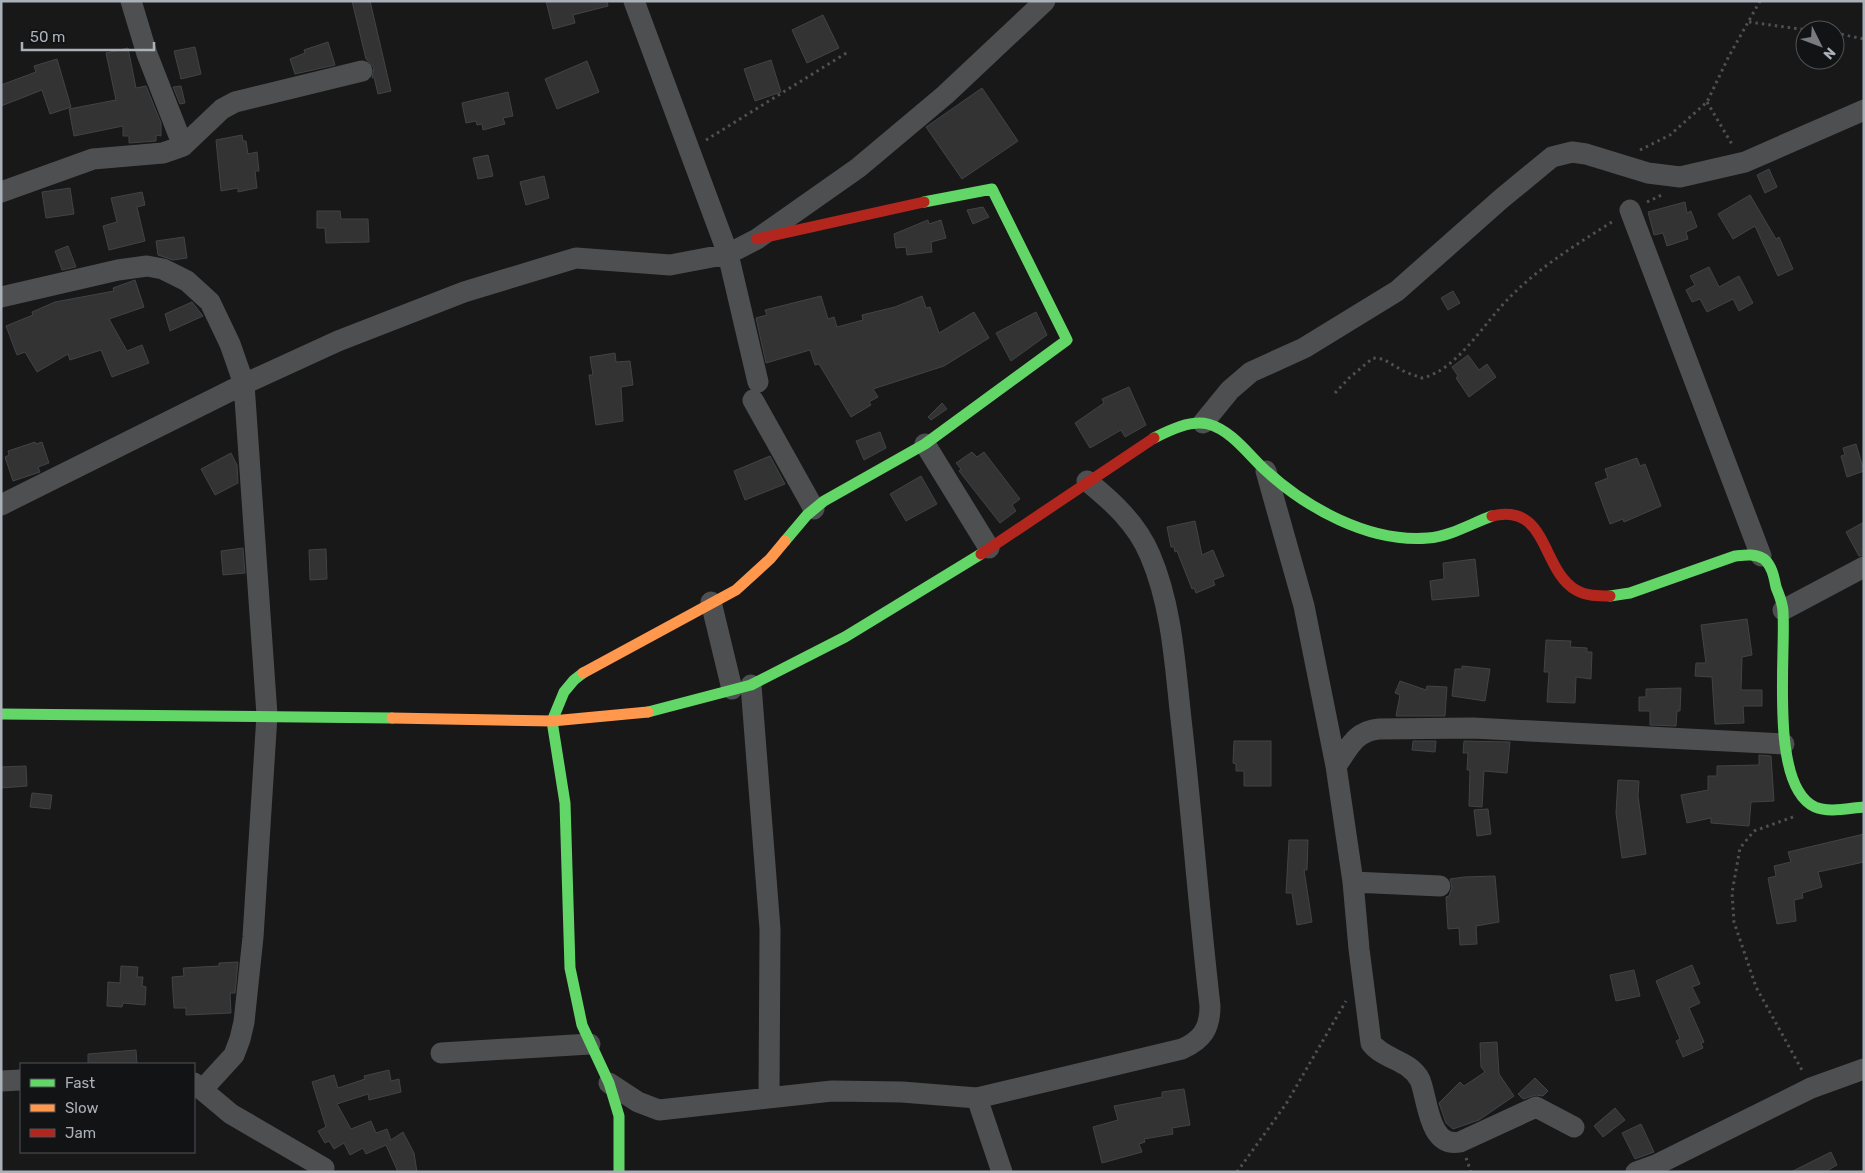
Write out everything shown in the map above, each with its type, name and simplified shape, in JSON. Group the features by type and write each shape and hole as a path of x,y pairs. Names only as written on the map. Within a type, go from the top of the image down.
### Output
{"street":[{"path":"131,1 147,54 184,146"},
{"path":"634,1 728,254 756,391 814,508"},
{"path":"1,505 244,384 338,342 464,292 576,258 604,258 670,265 728,254 757,239 858,168 944,95 1045,1"},
{"path":"1,192 93,159 163,153 184,146 222,110 235,102 362,71"},
{"path":"1203,423 1230,390 1251,372 1304,348 1397,291 1501,199 1552,157 1572,152 1648,172 1680,178 1707,173 1745,162 1864,110"},
{"path":"619,1172 619,1116 608,1082 590,1044 575,1000 570,968 565,803 552,721 564,692 574,680 644,638 692,615 711,602 736,590 756,573 814,508 925,444 1067,340 992,189 845,218 757,239"},
{"path":"1630,210 1761,556 1771,567 1783,610 1784,744 1791,783 1800,797 1813,807 1826,809 1864,807"},
{"path":"1,296 118,270 147,266 163,269 187,281 210,302 230,344 244,384 267,715 252,937 242,1030 234,1055 198,1086 250,1127 324,1168"},
{"path":"1,714 267,715 552,721 657,711 741,687 845,637 914,597 1143,444 1177,428 1203,423 1229,435 1266,471 1310,503 1385,536 1419,540 1448,534 1500,514 1515,514 1533,524 1546,546 1556,569 1570,587 1587,594 1615,596 1653,585 1730,556 1747,553 1761,556"},
{"path":"925,444 989,548"},
{"path":"1266,471 1304,606 1336,766 1353,882 1371,1043 1380,1052 1414,1072 1422,1087 1432,1123 1440,1135 1453,1143 1460,1142 1536,1107 1574,1127"},
{"path":"608,1082 638,1102 659,1110 832,1091 902,1092 977,1098 1182,1050 1200,1039 1210,1020 1187,771 1174,655 1162,591 1150,555 1135,527 1114,503 1087,481"},
{"path":"1783,610 1864,567"},
{"path":"711,602 741,687 770,929 769,1098"},
{"path":"1336,766 1359,735 1368,730 1379,729 1473,728 1784,744"},
{"path":"1353,882 1440,886"},
{"path":"441,1053 590,1044"},
{"path":"1636,1172 1658,1164 1811,1088 1864,1069"},
{"path":"1,1081 20,1080"},
{"path":"977,1098 1002,1172"}],"path":[{"path":"1611,161 1647,148 1670,135 1707,102 1728,56 1760,1"},
{"path":"1749,22 1795,28"},
{"path":"1845,35 1864,39"},
{"path":"690,149 848,52"},
{"path":"1707,102 1728,139 1745,162"},
{"path":"1335,393 1349,378 1373,358 1383,358 1405,372 1422,378 1441,371 1463,350 1511,296 1559,255 1630,210 1673,190"},
{"path":"1811,1088 1756,987 1734,922 1732,893 1740,848 1746,838 1754,831 1813,807"},
{"path":"1238,1172 1286,1104 1346,1000"}],"building":[{"path":"352,1 370,1 391,91 378,94 374,77 372,78 374,68 366,59"},
{"path":"546,1 607,1 608,6 573,15 575,23 553,29"},
{"path":"823,15 839,48 807,63 792,30"},
{"path":"328,42 335,65 295,74 290,59 305,53 304,50"},
{"path":"195,47 201,74 181,79 174,51"},
{"path":"128,48 136,88 146,86 161,123 161,136 156,135 156,141 129,143 129,136 123,136 123,126 74,136 69,109 116,100 106,53"},
{"path":"57,59 71,107 50,114 42,90 1,106 1,85 36,72 34,66"},
{"path":"771,60 781,92 755,101 744,69"},
{"path":"587,61 599,92 557,109 545,79"},
{"path":"181,86 185,103 180,104 173,87"},
{"path":"982,88 1018,141 962,179 926,127"},
{"path":"508,92 513,116 503,118 505,124 483,130 482,124 477,125 476,121 466,123 462,103"},
{"path":"242,135 243,141 246,141 248,154 257,152 259,171 255,171 257,188 238,192 238,188 221,191 216,140"},
{"path":"488,155 493,176 478,179 473,158"},
{"path":"1769,169 1777,187 1765,193 1757,175"},
{"path":"544,176 549,198 526,205 520,182"},
{"path":"70,188 74,214 46,218 42,192"},
{"path":"142,192 145,205 137,207 145,241 109,250 103,226 117,222 111,198"},
{"path":"1750,195 1776,239 1779,237 1793,269 1778,276 1755,226 1733,239 1718,214"},
{"path":"1685,202 1687,213 1691,211 1697,227 1686,232 1688,239 1667,246 1663,233 1654,235 1648,212"},
{"path":"983,207 989,217 973,224 967,210"},
{"path":"317,211 340,211 341,219 368,219 369,242 326,243 325,228 317,228"},
{"path":"928,220 929,224 941,220 946,238 931,242 932,252 907,255 906,247 896,248 894,234"},
{"path":"184,237 187,258 173,260 158,255 156,241"},
{"path":"68,246 76,267 62,270 55,251"},
{"path":"1709,267 1719,287 1739,276 1753,303 1739,311 1733,299 1707,312 1700,299 1692,302 1686,290 1695,285 1690,276"},
{"path":"135,280 144,307 109,319 127,351 142,345 149,363 112,377 101,350 70,360 68,354 37,372 25,352 17,355 6,326 33,315 32,312 55,302 114,291 113,288"},
{"path":"1453,291 1460,303 1448,310 1441,298"},
{"path":"821,296 828,319 834,317 837,327 863,320 862,315 895,307 922,296 926,308 930,307 939,333 974,312 989,338 944,366 873,389 878,397 869,402 871,405 851,417 819,364 815,365 810,350 766,363 756,318 767,315 765,310"},
{"path":"192,302 203,316 170,331 165,314"},
{"path":"1036,312 1047,335 1011,361 996,333"},
{"path":"615,353 616,362 630,361 633,385 621,387 623,421 596,425 589,375 593,375 590,357"},
{"path":"1468,355 1479,370 1487,364 1496,377 1469,397 1456,378 1458,376 1452,367"},
{"path":"1129,387 1146,425 1125,437 1121,430 1090,448 1075,423 1104,403 1102,399"},
{"path":"942,403 947,409 931,420 928,417"},
{"path":"880,432 886,448 864,460 856,441"},
{"path":"35,442 36,444 42,442 49,463 38,467 40,472 13,481 5,457 9,455 8,451"},
{"path":"1856,444 1864,471 1847,477 1841,456 1845,455 1843,448"},
{"path":"972,452 977,457 984,452 1020,499 1012,505 1016,511 1000,523 959,471 961,469 956,463"},
{"path":"231,453 237,465 238,483 215,495 201,469"},
{"path":"770,456 785,484 745,500 734,471"},
{"path":"1637,458 1640,466 1645,464 1661,506 1624,522 1623,519 1610,524 1595,483 1608,478 1605,469"},
{"path":"921,476 937,504 906,521 890,494"},
{"path":"1195,521 1202,555 1213,550 1224,576 1213,580 1215,585 1196,593 1194,588 1192,589 1177,551 1175,552 1174,547 1171,547 1167,527"},
{"path":"1864,522 1864,555 1859,556 1846,532"},
{"path":"243,548 245,573 223,575 221,551"},
{"path":"326,549 327,579 310,580 309,550"},
{"path":"1475,559 1479,596 1432,600 1430,581 1444,579 1443,563"},
{"path":"1747,619 1752,655 1742,657 1741,690 1762,690 1762,706 1743,706 1744,723 1715,724 1712,677 1695,676 1696,663 1706,663 1701,625"},
{"path":"1546,640 1571,641 1570,647 1587,648 1587,652 1592,652 1591,679 1576,677 1575,703 1547,702 1549,672 1544,672"},
{"path":"1462,666 1490,669 1485,701 1452,696 1455,669 1462,669"},
{"path":"1400,681 1426,690 1427,686 1447,687 1445,716 1396,716 1400,695 1395,693"},
{"path":"1681,688 1680,711 1677,711 1676,726 1650,725 1650,711 1639,711 1639,697 1646,697 1646,689"},
{"path":"1234,741 1271,741 1271,786 1244,786 1244,771 1236,771 1236,764 1233,763"},
{"path":"1413,741 1436,741 1435,752 1412,750"},
{"path":"1464,741 1510,742 1507,773 1484,771 1482,807 1469,806 1470,770 1467,770 1468,753 1463,753"},
{"path":"1759,755 1771,756 1774,801 1751,802 1749,826 1711,823 1711,818 1687,823 1681,795 1708,790 1708,776 1717,776 1717,766 1759,765"},
{"path":"26,766 27,786 1,788 1,767"},
{"path":"1618,780 1639,781 1638,796 1646,854 1622,858 1616,813"},
{"path":"32,793 52,795 50,809 30,807"},
{"path":"1488,809 1491,834 1477,836 1474,810"},
{"path":"1864,834 1864,862 1818,872 1822,887 1802,893 1803,898 1794,900 1796,921 1777,924 1768,878 1776,876 1774,866 1791,862 1788,852"},
{"path":"1289,840 1308,840 1307,870 1304,870 1312,922 1297,925 1292,893 1286,893"},
{"path":"1495,876 1499,922 1476,926 1477,944 1460,945 1459,928 1448,929 1446,897 1449,896 1452,887 1450,879"},
{"path":"238,962 235,993 230,993 231,1013 186,1015 186,1008 174,1008 172,977 184,976 183,968 219,966 219,963"},
{"path":"1692,965 1700,984 1692,987 1700,1003 1689,1008 1704,1042 1701,1043 1703,1048 1683,1057 1676,1041 1680,1039 1656,981"},
{"path":"121,966 138,967 137,977 143,977 142,986 146,987 145,1005 123,1003 122,1007 107,1006 108,982 120,983"},
{"path":"1634,970 1640,996 1616,1001 1610,975"},
{"path":"1497,1042 1499,1074 1514,1096 1479,1120 1453,1129 1446,1123 1439,1103 1460,1082 1464,1086 1485,1072 1481,1067 1480,1043"},
{"path":"136,1050 137,1063 88,1063 88,1054"},
{"path":"389,1070 391,1081 399,1079 401,1092 369,1100 368,1094 337,1104 351,1129 371,1121 376,1133 387,1129 391,1140 403,1132 414,1153 417,1172 398,1172 386,1145 366,1154 363,1148 350,1155 344,1143 334,1149 329,1141 325,1143 318,1131 326,1127 312,1082 334,1075 338,1088 365,1079 364,1076"},
{"path":"1535,1078 1548,1091 1543,1096 1536,1095 1523,1099 1518,1094"},
{"path":"1184,1089 1190,1125 1172,1128 1173,1134 1144,1139 1145,1142 1139,1144 1142,1152 1102,1163 1093,1127 1118,1120 1114,1106 1162,1097 1162,1092"},
{"path":"1615,1108 1625,1120 1603,1137 1594,1126"},
{"path":"1641,1124 1654,1152 1635,1159 1622,1133"},
{"path":"1831,1152 1837,1165 1825,1172 1791,1172"}],"traffic: fast":[{"path":"785,541 807,515 824,501 925,444 1067,340 992,189 924,202"},
{"path":"1154,438 1173,429 1194,423 1208,424 1216,427 1232,437 1264,469 1299,497 1340,520 1361,529 1383,535 1406,538 1436,537 1492,516"},
{"path":"648,712 751,685 845,637 981,554"},
{"path":"1610,596 1630,593 1735,556 1753,555 1764,559 1772,572 1783,609 1783,718 1785,748 1791,774 1801,794 1815,807 1833,810 1864,807"},
{"path":"583,673 564,692 552,721 565,803 570,968 582,1025 609,1083 619,1116 619,1172"},
{"path":"1,714 392,718"}],"traffic: slow":[{"path":"583,673 736,590 770,559 785,541"},
{"path":"392,718 552,721 648,712"}],"traffic: jam":[{"path":"757,239 924,202"},
{"path":"981,554 1154,438"},
{"path":"1492,516 1510,514 1524,519 1534,528 1542,540 1565,581 1576,590 1584,593 1610,596"}]}
